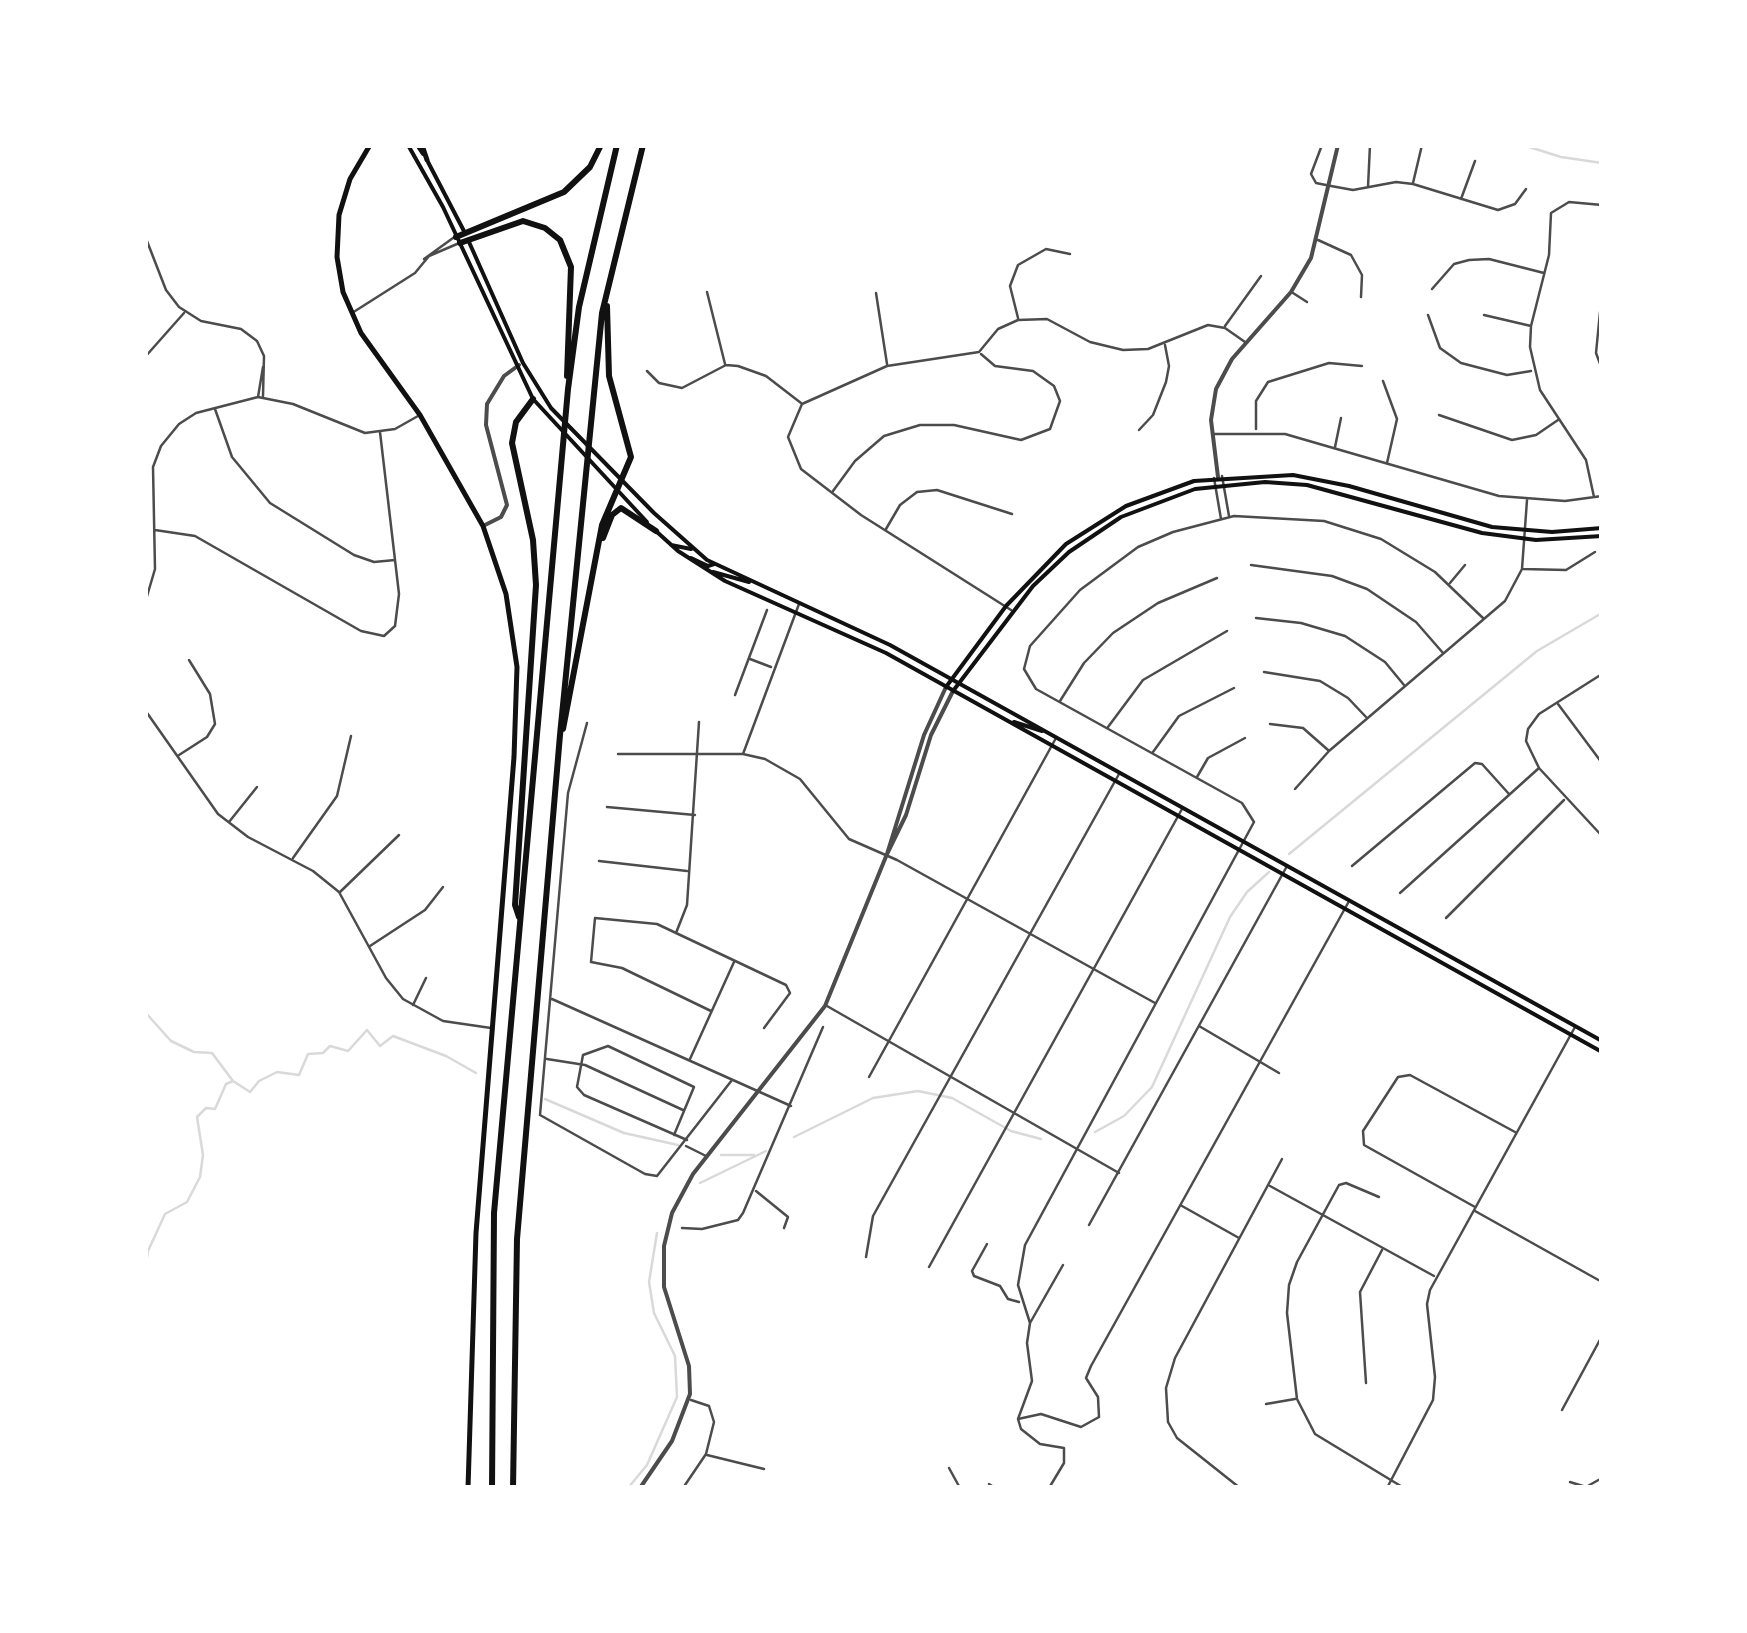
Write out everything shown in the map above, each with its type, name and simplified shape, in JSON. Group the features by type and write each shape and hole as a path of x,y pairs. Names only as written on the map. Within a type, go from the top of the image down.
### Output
{"highway":[{"path":"458,240 564,192 590,168 601,145"},
{"path":"492,1488 494,1213 568,389 579,307 617,145"},
{"path":"513,1488 517,1239 560,735 607,291 642,145"},
{"path":"467,236 523,222 545,228 560,240 571,268 565,356 568,389"},
{"path":"560,735 568,718 602,525 623,483 631,447 610,376 607,291"},
{"path":"520,920 515,905 536,585 533,540 512,442 516,422 533,399"},
{"path":"596,558 617,509 628,509 656,531"}],"main road":[{"path":"370,145 350,179 338,226 338,267 351,314 420,415 483,526 508,606 517,683 476,1232 468,1488"},
{"path":"408,145 533,399 573,447 671,545 708,572 865,642 1602,1052"},
{"path":"420,145 467,236 524,363 554,410 691,549 749,582 800,602 951,679 1602,1040"},
{"path":"946,687 1006,606 1049,558 1102,519 1150,495 1218,477 1312,478 1463,520 1525,532 1602,528"},
{"path":"953,690 1012,611 1054,564 1100,528 1152,503 1224,484 1265,482 1321,488 1482,533 1524,539 1602,536"},
{"path":"671,545 691,549"},
{"path":"687,557 714,564"},
{"path":"708,572 749,582"},
{"path":"1012,723 1047,732"}],"street":[{"path":"1322,145 1311,174 1316,183 1368,188 1413,184 1460,200 1508,208 1526,189"},
{"path":"1221,519 1212,434 1216,389 1246,343 1292,292 1318,240 1338,145"},
{"path":"1368,188 1370,145"},
{"path":"1413,184 1422,145"},
{"path":"1460,200 1475,161"},
{"path":"1594,498 1586,460 1533,370 1531,326 1546,274 1549,222 1555,206 1569,202 1602,204"},
{"path":"145,236 166,290 185,312 210,324 245,331 259,344 264,366 261,397"},
{"path":"351,314 381,297 420,264 458,240"},
{"path":"1318,240 1352,255 1362,274 1361,297"},
{"path":"1018,320 1010,286 1018,266 1046,250 1070,254"},
{"path":"1432,289 1454,264 1469,260 1489,259 1546,274"},
{"path":"1224,328 1261,276"},
{"path":"708,292 726,366"},
{"path":"1292,292 1307,302"},
{"path":"876,293 887,366"},
{"path":"145,356 185,312"},
{"path":"1600,312 1596,353 1602,368"},
{"path":"1428,314 1440,348 1461,363 1507,375 1533,370"},
{"path":"1484,315 1531,326"},
{"path":"1012,611 885,530 801,469 791,452 792,419 802,404 887,366 979,352 998,329 1018,320 1047,319 1107,348 1136,350 1202,326 1224,328 1246,343"},
{"path":"1139,430 1152,415 1166,382 1169,366 1164,343"},
{"path":"832,492 855,462 884,436 920,425 954,425 1021,440 1050,430 1060,401 1054,386 1033,371 995,366 979,352"},
{"path":"483,526 500,518 508,505 486,410 497,385 524,363"},
{"path":"1256,430 1256,401 1268,382 1329,363 1362,366"},
{"path":"648,371 659,383 682,388 726,366 766,376 802,404"},
{"path":"1383,382 1397,419 1387,464"},
{"path":"145,603 155,569 154,467 161,446 178,424 215,407 261,397 293,404 356,432 396,430 420,415"},
{"path":"215,407 232,457 270,503 354,554 374,562 396,560"},
{"path":"1439,415 1512,440 1536,435 1559,420"},
{"path":"1335,448 1341,418"},
{"path":"1212,434 1256,430 1335,448 1466,488 1527,500 1602,496"},
{"path":"155,530 195,536 361,631 384,636 395,626 399,610 380,432"},
{"path":"1218,477 1224,484 1229,517"},
{"path":"885,530 900,506 917,492 937,490 1012,514"},
{"path":"1295,789 1328,751 1505,601 1522,569 1527,500"},
{"path":"1030,1323 1018,1285 1025,1245 1247,842 1254,822 1249,810 1028,680 1024,669 1030,646 1104,570 1173,532 1229,517 1288,516 1362,532 1414,558 1449,584 1484,620"},
{"path":"1522,569 1566,570 1595,552"},
{"path":"1251,564 1332,576 1367,589 1416,622 1444,654"},
{"path":"1449,584 1465,564"},
{"path":"1060,702 1084,663 1113,633 1158,603 1217,578"},
{"path":"743,754 772,668 800,602"},
{"path":"735,695 767,610"},
{"path":"1256,618 1301,624 1345,636 1385,662 1406,686"},
{"path":"1107,728 1142,680 1226,632"},
{"path":"749,658 772,668"},
{"path":"178,756 207,737 214,724 210,694 189,660"},
{"path":"1264,672 1320,680 1348,698 1367,718"},
{"path":"1602,675 1538,714 1526,735 1528,749 1539,768 1602,836"},
{"path":"912,787 928,726 946,687"},
{"path":"1152,753 1180,716 1234,688"},
{"path":"640,1488 672,1441 689,1400 688,1366 664,1287 664,1246 678,1198 706,1156 825,1006 931,735 953,690"},
{"path":"1557,703 1602,762"},
{"path":"145,710 205,800 228,824 339,892 386,978 412,1006 443,1022 490,1028"},
{"path":"676,933 685,913 700,753 699,722"},
{"path":"588,723 568,793 540,1114 652,1176 687,1143 732,1080"},
{"path":"1270,724 1303,728 1328,751"},
{"path":"292,860 337,796 351,736"},
{"path":"869,1077 1057,737"},
{"path":"1196,778 1208,758 1245,738"},
{"path":"618,754 743,754 786,769 815,795 840,831 1156,1004"},
{"path":"1352,866 1474,763 1482,764 1508,794"},
{"path":"1400,894 1539,768"},
{"path":"866,1258 872,1216 1120,772"},
{"path":"228,824 257,786"},
{"path":"1446,918 1565,799"},
{"path":"606,807 695,815"},
{"path":"929,1267 1183,807"},
{"path":"339,892 398,835"},
{"path":"599,862 689,871"},
{"path":"1090,1225 1288,865"},
{"path":"369,947 425,910 442,887"},
{"path":"1018,1419 1041,1414 1072,1426 1091,1425 1101,1407 1086,1378 1091,1366 1350,900"},
{"path":"712,1011 622,968 591,962 595,918 657,924 790,990 780,1010 764,1028"},
{"path":"689,1062 734,961"},
{"path":"412,1006 426,978"},
{"path":"550,998 791,1106"},
{"path":"825,1006 1119,1173"},
{"path":"1198,1026 1279,1073"},
{"path":"1387,1488 1434,1392 1427,1304 1436,1278 1575,1026"},
{"path":"682,1228 702,1229 738,1220 755,1190 823,1027"},
{"path":"674,1134 694,1086 608,1046 583,1055 577,1086 584,1094 674,1134 706,1156"},
{"path":"545,1059 580,1064 685,1111"},
{"path":"1516,1133 1410,1075 1398,1078 1379,1102 1364,1131 1364,1145 1602,1282"},
{"path":"1240,1488 1177,1438 1168,1422 1166,1388 1175,1358 1282,1159"},
{"path":"1379,1196 1339,1185 1289,1285 1287,1313 1297,1398 1315,1434 1404,1488"},
{"path":"1268,1186 1436,1278"},
{"path":"755,1190 788,1217 784,1228"},
{"path":"1180,1206 1239,1238"},
{"path":"988,1244 972,1271 974,1276 1004,1289 1011,1301 1021,1302"},
{"path":"1366,1383 1360,1292 1382,1248"},
{"path":"1049,1488 1064,1463 1064,1448 1040,1444 1021,1429 1018,1419 1032,1381 1027,1343 1030,1323 1064,1264"},
{"path":"1562,1410 1602,1336"},
{"path":"1266,1404 1297,1398"},
{"path":"684,1488 706,1454 714,1412 689,1400"},
{"path":"706,1454 738,1466 764,1468"},
{"path":"950,1468 960,1488"},
{"path":"1570,1482 1581,1488 1602,1478"},
{"path":"989,1484 995,1488"}],"waterway":[{"path":"1523,145 1561,157 1602,163"},
{"path":"1289,854 1537,651 1602,613"},
{"path":"1095,1132 1124,1116 1152,1087 1230,917 1247,892 1269,872"},
{"path":"145,1012 171,1041 194,1052 212,1053 233,1081 250,1092 259,1081 277,1072 299,1075 308,1054 323,1053 330,1046 348,1051 367,1030 380,1046 393,1036 446,1056 476,1073"},
{"path":"145,1270 148,1251 165,1214 187,1202 200,1177 203,1155 197,1117 206,1108 215,1109 226,1084 233,1081"},
{"path":"794,1137 873,1098 918,1091 952,1098 1011,1131 1041,1139"},
{"path":"545,1099 624,1133 678,1145"},
{"path":"700,1183 766,1151"},
{"path":"721,1155 754,1155"},
{"path":"628,1488 647,1465 677,1397 675,1356 654,1313 649,1282 657,1233"}]}
